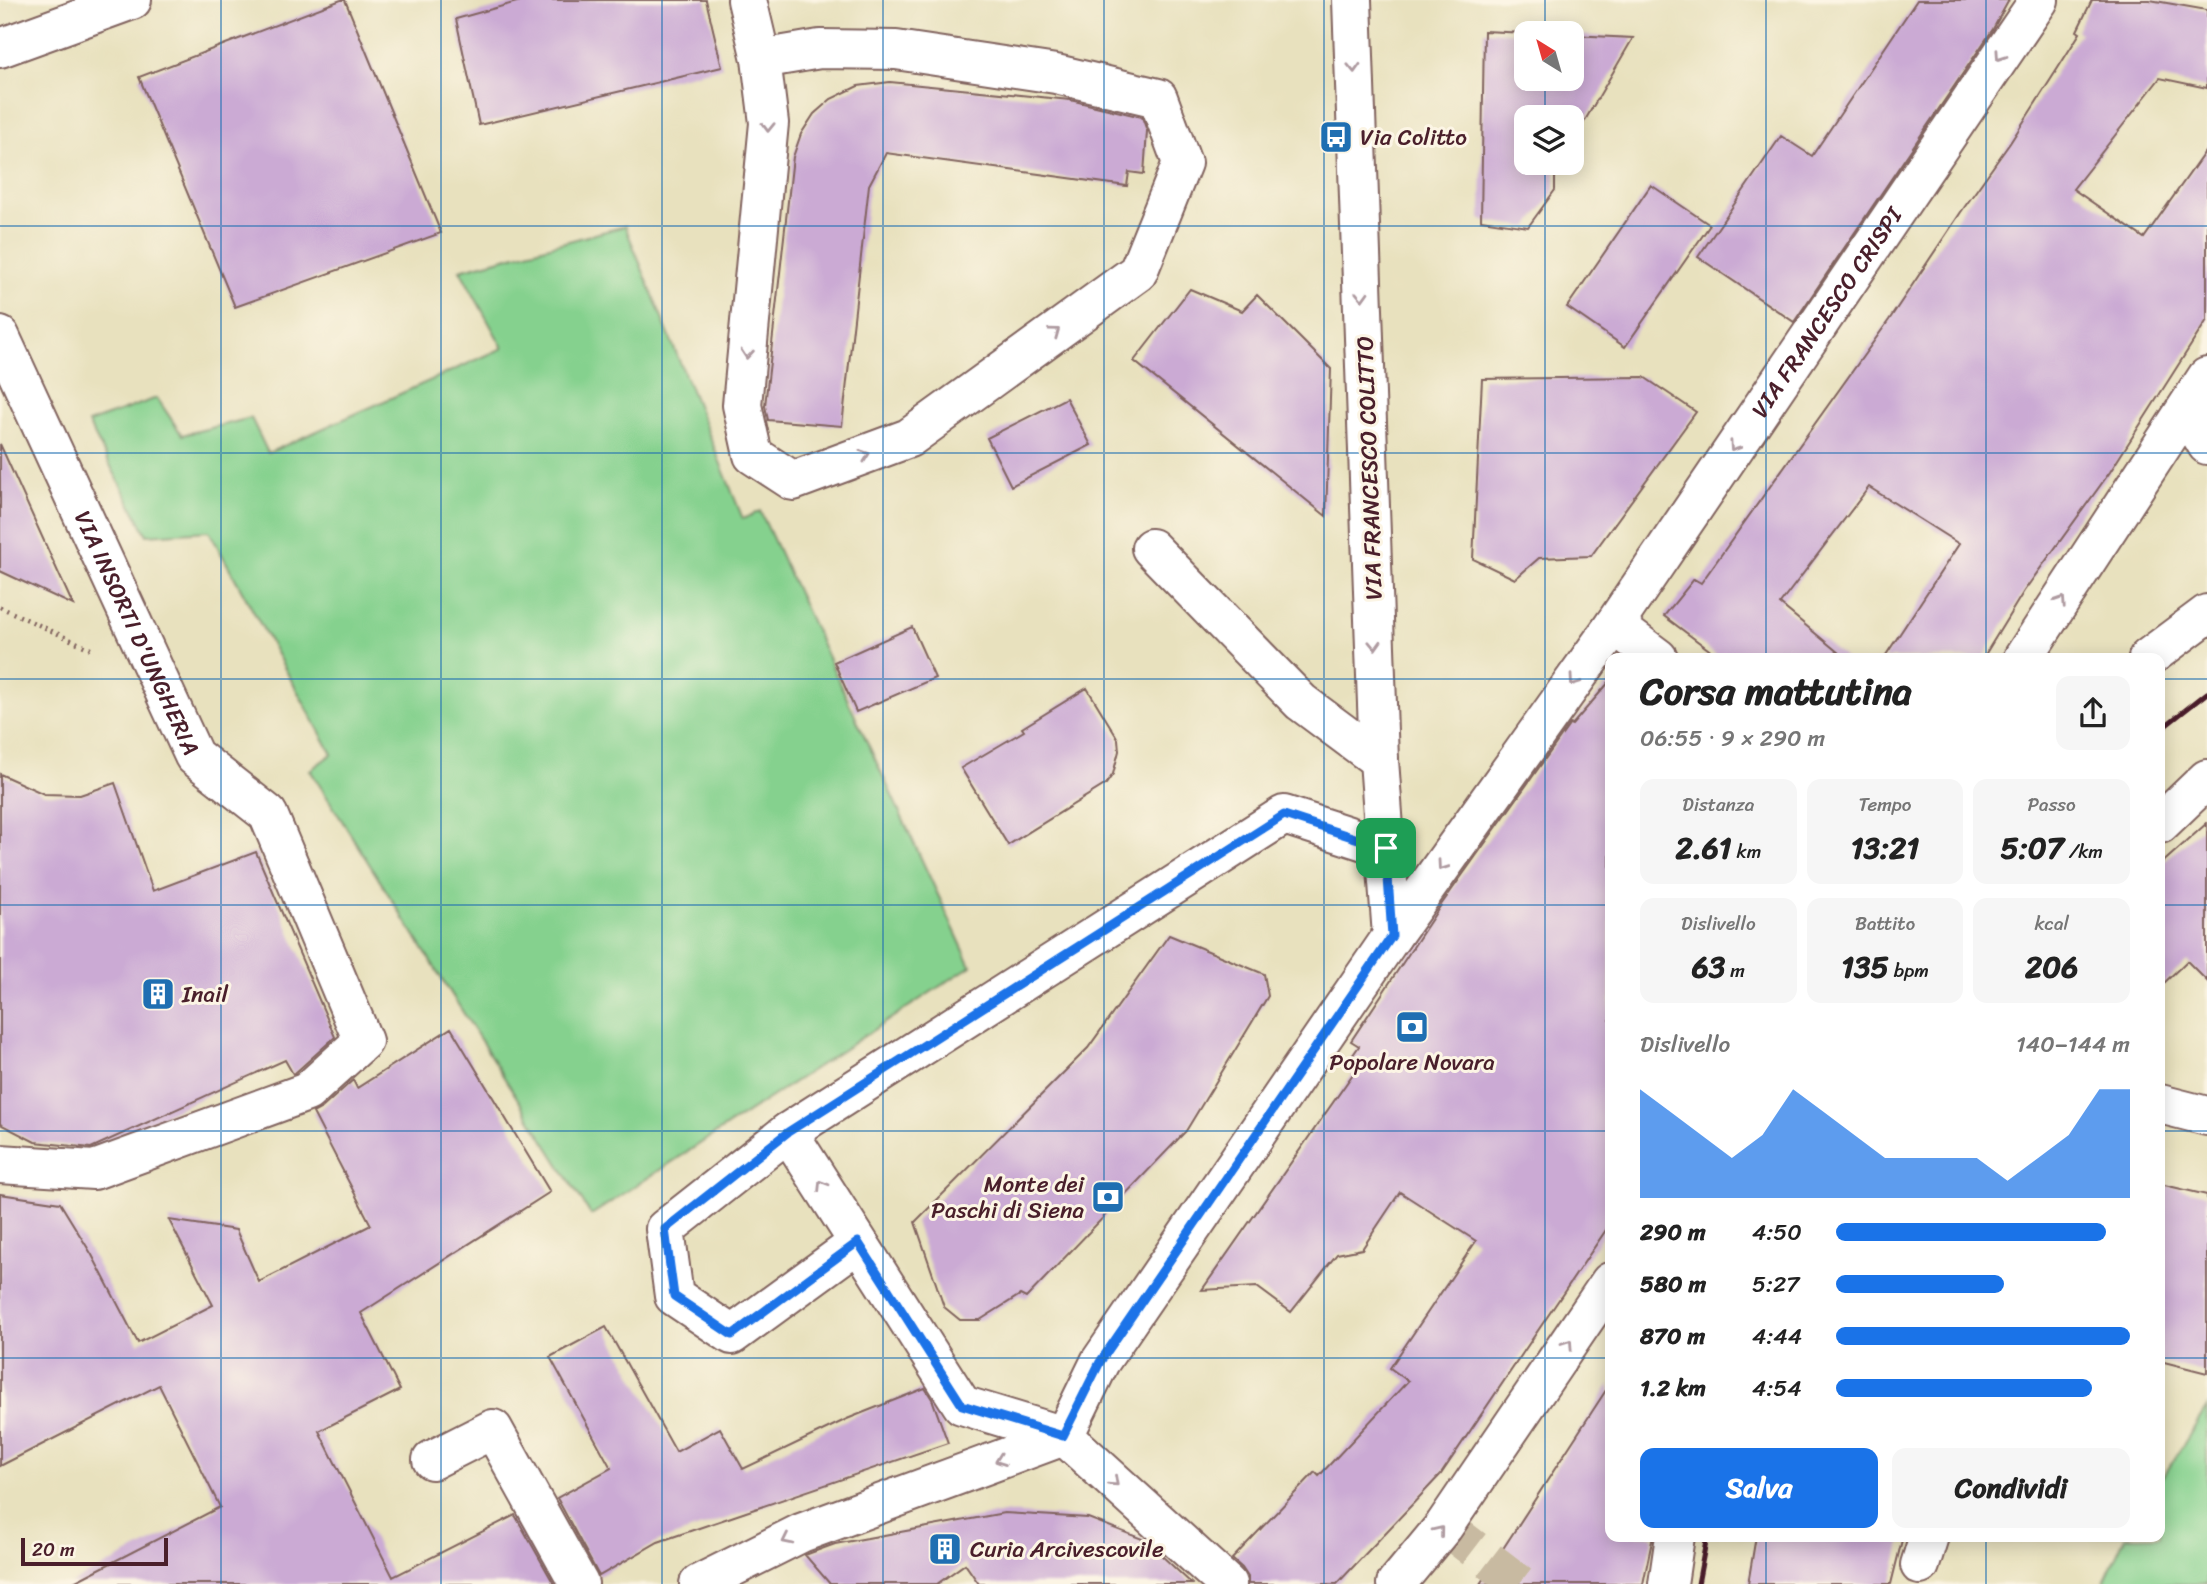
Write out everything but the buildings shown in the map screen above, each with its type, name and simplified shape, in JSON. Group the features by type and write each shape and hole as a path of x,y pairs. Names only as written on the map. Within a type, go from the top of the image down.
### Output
{"street":[{"path":"0,48 132,0"},
{"path":"747,0 761,59 769,123 742,405 753,455 793,481 909,438 1138,272 1182,163 1158,98 1056,74 896,50 820,49 761,59"},
{"name":"VIA FRANCESCO COLITTO","path":"1352,0 1379,760 1392,936"},
{"name":"VIA FRANCESCO CRISPI","path":"1063,1436 1100,1362 1392,936 1614,625 2039,0"},
{"name":"VIA INSORTI D'UNGHERIA","path":"0,336 194,756 268,814 363,1041 307,1092 94,1170 0,1164"},
{"path":"2200,387 2201,435 2207,445"},
{"path":"2026,653 2200,387"},
{"path":"1151,548 1301,702 1379,760"},
{"path":"2155,653 2207,614"},
{"path":"1614,625 1651,653"},
{"path":"2165,819 2207,779"},
{"path":"858,1242 732,1335 674,1296 665,1229 788,1132 1284,815 1386,848"},
{"path":"2165,1105 2207,1116"},
{"path":"788,1132 962,1405 1063,1436 1227,1584"},
{"path":"1396,1584 1444,1526 1605,1289"},
{"path":"432,1460 492,1429 579,1584"},
{"path":"699,1584 801,1533 1063,1436"},
{"path":"1668,1584 1674,1542"}],"path":[{"path":"0,607 98,652"}],"green space":[{"path":"625,226 743,519 760,511 971,966 591,1215 310,770 332,754 209,531 147,535 88,423 157,398 182,435 251,418 268,453 503,348 460,270"},
{"path":"2207,1407 2207,1584 2103,1584 2123,1542 2165,1542 2165,1474"}],"tunnel":[{"path":"1444,1526 1520,1584"}],"railway":[{"path":"2165,726 2207,693"},
{"path":"1698,1584 1706,1542"}],"place":[{"name":"Via Colitto","path":"1336,137"},
{"name":"Inail","path":"158,994"},
{"name":"Popolare Novara","path":"1412,1027"},
{"name":"Monte dei Paschi di Siena","path":"1108,1197"},
{"name":"Curia Arcivescovile","path":"945,1549"}],"route":[{"path":"1284,815 1386,848 1392,936 1100,1362 1063,1436 962,1405 858,1242 732,1335 674,1296 665,1229 788,1132 1284,815"}]}
